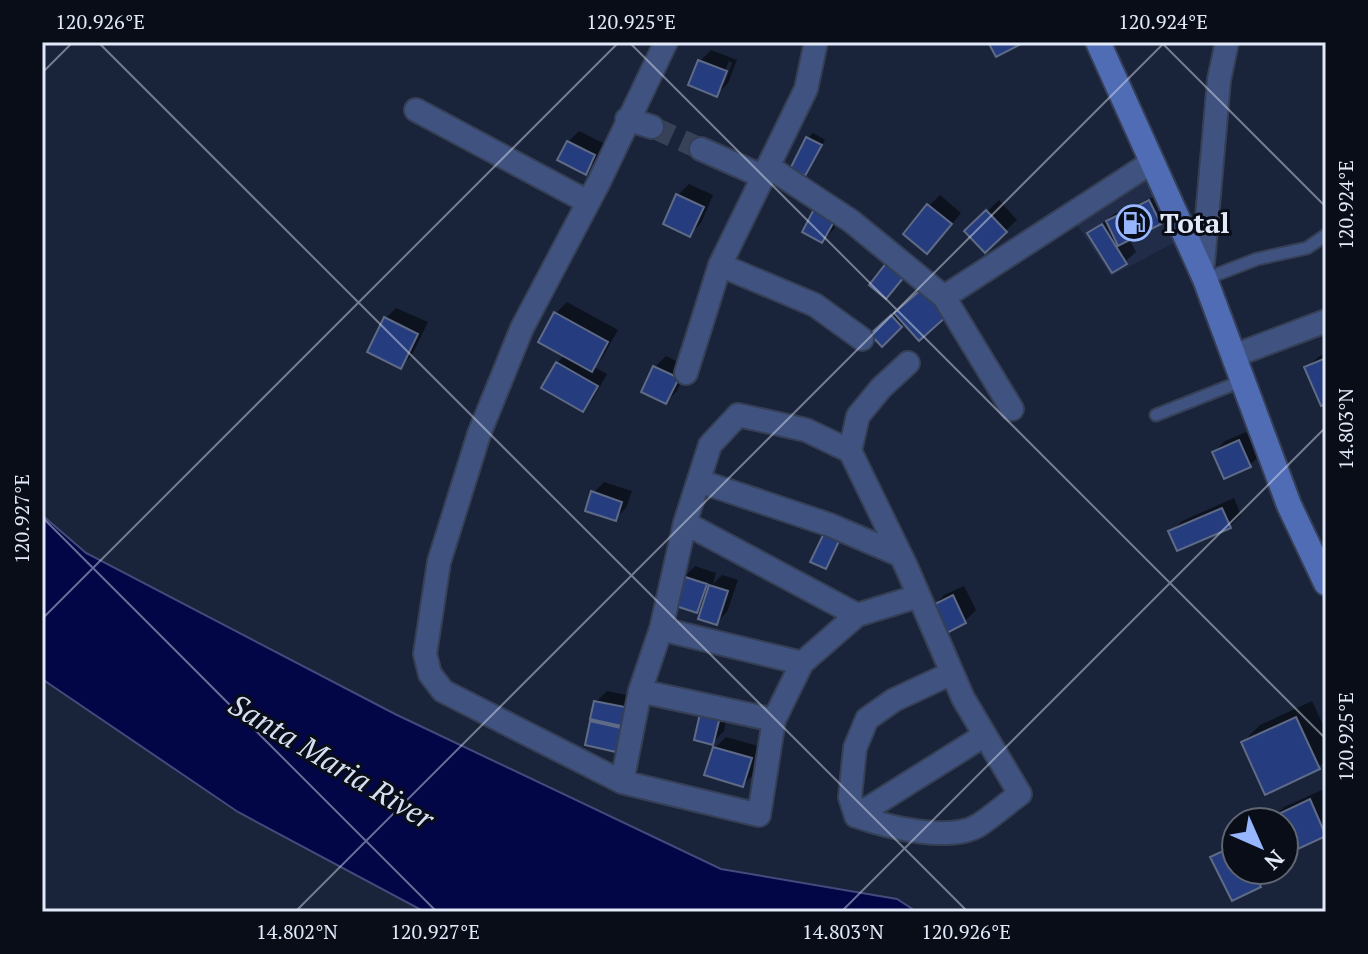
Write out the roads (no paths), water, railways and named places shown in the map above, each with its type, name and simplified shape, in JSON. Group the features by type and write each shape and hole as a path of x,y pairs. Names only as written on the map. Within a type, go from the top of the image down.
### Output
{"main road":[{"path":"1098,42 1204,277 1289,505 1326,583"}],"street":[{"path":"666,42 522,328 479,434 439,562 425,654 430,674 443,691 622,782 759,815 774,720 802,663 857,615 919,596"},
{"path":"686,373 720,265 806,89 816,42"},
{"path":"1204,277 1215,122 1227,42"},
{"path":"416,110 588,202"},
{"path":"627,119 652,127"},
{"path":"701,149 766,172 851,221 944,297 1012,409"},
{"path":"944,297 1152,162"},
{"path":"720,265 815,305 862,339"},
{"path":"1233,356 1326,321"},
{"path":"856,816 948,835 977,827 1020,794 963,698 919,596 850,451 858,416 881,388 908,363"},
{"path":"622,782 640,691 661,629 685,523 710,445 738,415 806,430 850,451"},
{"path":"699,481 830,525 900,555"},
{"path":"685,523 857,615"},
{"path":"661,629 802,663"},
{"path":"856,816 850,797 855,748 867,719 894,700 952,673"},
{"path":"640,691 774,720"},
{"path":"856,816 985,735"}],"lane":[{"path":"1204,277 1257,259 1307,248 1326,235"},
{"path":"1156,415 1242,381"}],"water":[{"name":"Santa Maria River","path":"42,515 86,553 395,714 721,869 897,899 917,912 425,912 238,812 42,679"}],"tunnel":[{"path":"652,127 701,149"}],"place":[{"name":"Total","path":"1134,223"}]}
